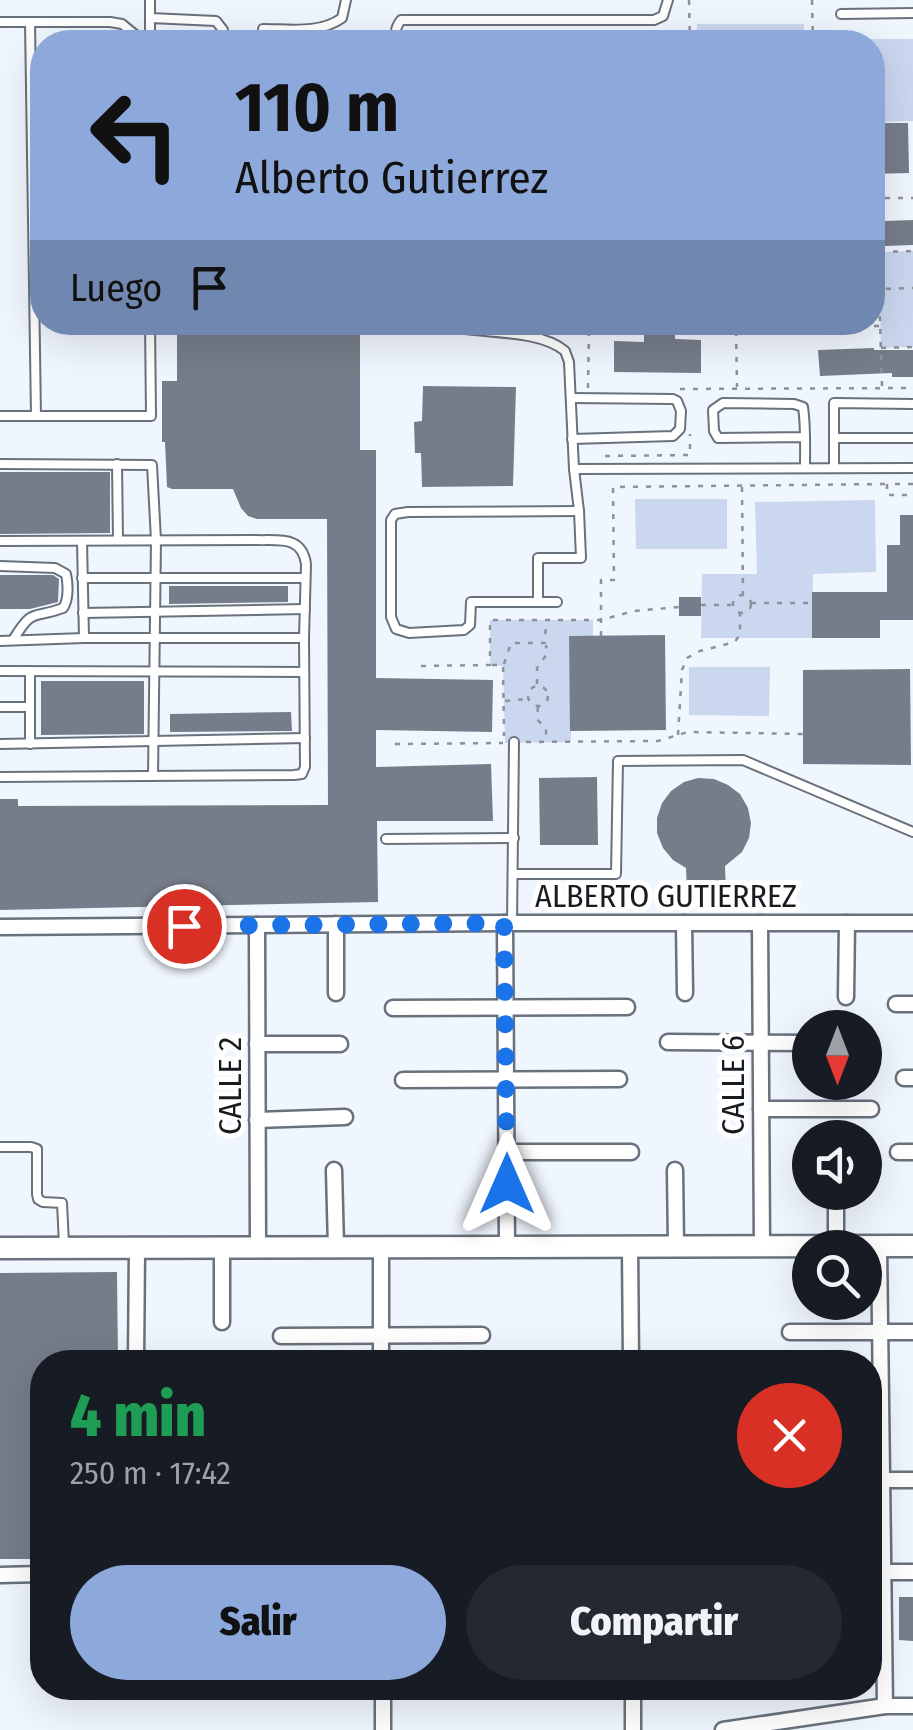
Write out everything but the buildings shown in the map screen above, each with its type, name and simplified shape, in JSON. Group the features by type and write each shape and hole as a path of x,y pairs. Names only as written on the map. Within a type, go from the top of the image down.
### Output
{"street":[{"path":"508,923 508,1246"},
{"path":"684,923 685,993"},
{"name":"CALLE 6","path":"760,923 762,1247"},
{"path":"846,923 846,997"},
{"name":"ALBERTO GUTIERREZ","path":"0,927 913,923"},
{"path":"336,924 336,992"},
{"name":"CALLE 2","path":"257,925 258,1248"},
{"path":"896,1004 913,1004"},
{"path":"392,1008 628,1007"},
{"path":"668,1042 792,1043"},
{"path":"258,1044 340,1044"},
{"path":"403,1080 620,1079"},
{"path":"761,1108 872,1109"},
{"path":"258,1120 345,1117"},
{"path":"506,1152 631,1152"},
{"path":"334,1170 336,1247"},
{"path":"675,1170 676,1247"},
{"path":"882,1246 913,1246"},
{"path":"381,1247 382,1350"},
{"path":"630,1247 631,1350"},
{"path":"0,1248 792,1247"},
{"path":"136,1248 136,1350"},
{"path":"222,1248 222,1322"},
{"path":"879,1350 880,1320"},
{"path":"790,1332 913,1332"},
{"path":"281,1336 482,1335"},
{"path":"882,1480 913,1480"},
{"path":"882,1572 913,1572"},
{"path":"0,1574 30,1574"},
{"path":"882,1656 885,1706"},
{"path":"383,1700 383,1730"},
{"path":"633,1700 634,1730"},
{"path":"723,1730 885,1706 913,1706"}],"lane":[{"path":"148,30 150,0"},
{"path":"262,29 332,25 342,18 346,0"},
{"path":"397,30 401,20 654,20 664,16 668,0"},
{"path":"898,0 898,13"},
{"path":"841,14 913,13"},
{"path":"150,18 216,22 223,30"},
{"path":"0,22 110,22 130,30"},
{"path":"30,22 30,30"},
{"path":"35,335 36,416"},
{"path":"0,416 151,416 150,335"},
{"path":"512,335 559,346 569,362 581,558 538,558 538,602"},
{"path":"571,398 672,400 678,402 682,411 680,430 672,436 572,438"},
{"path":"805,436 718,438 714,410 722,403 800,405 804,411 805,436 806,468"},
{"path":"834,468 834,403 913,404"},
{"path":"834,438 913,438"},
{"path":"0,464 152,465 156,540 153,776"},
{"path":"117,464 118,540"},
{"path":"574,468 913,468"},
{"path":"557,602 471,602 470,625 464,630 409,633 396,628 391,617 392,517 408,512 579,511"},
{"path":"82,540 84,638"},
{"path":"0,541 294,543 304,552 306,578 302,774 0,777"},
{"path":"0,566 56,568 66,574 67,580 63,608 31,615 12,640"},
{"path":"82,578 306,578"},
{"path":"83,613 305,609"},
{"path":"0,641 304,638"},
{"path":"30,671 30,744"},
{"path":"0,672 304,672"},
{"path":"0,707 30,707"},
{"path":"0,744 305,738"},
{"path":"508,923 514,874 509,742"},
{"path":"514,874 616,874 618,761 743,760 913,832"},
{"path":"386,839 514,838"},
{"path":"0,1147 36,1149 38,1200 62,1204 64,1248"}],"path":[{"path":"689,0 690,30"},
{"path":"812,0 813,30"},
{"path":"885,198 913,198"},
{"path":"885,252 913,251"},
{"path":"885,289 913,288"},
{"path":"588,335 588,390"},
{"path":"736,335 737,389"},
{"path":"880,335 882,388"},
{"path":"880,348 913,347"},
{"path":"678,389 913,388"},
{"path":"887,484 887,495 913,495"},
{"path":"601,636 601,580 614,580 613,487 913,484"},
{"path":"742,485 743,595"},
{"path":"740,614 733,605 737,596 743,595 752,603"},
{"path":"752,603 812,604"},
{"path":"740,614 749,611 752,603"},
{"path":"701,605 733,605"},
{"path":"490,665 490,620 601,620 634,610 679,607"},
{"path":"678,735 686,658 735,642 740,634 740,614"},
{"path":"537,686 537,668 546,654 546,620"},
{"path":"509,742 503,665 511,643 546,642"},
{"path":"422,666 503,665"},
{"path":"537,686 544,687 548,696 538,706 528,698 537,686"},
{"path":"504,701 528,698"},
{"path":"538,706 538,719 546,728 546,742"},
{"path":"395,744 658,741 688,732 803,734"}],"shaded area":[{"path":"697,24 804,24 804,30 697,30"},
{"path":"885,39 913,39 913,121 885,122"},
{"path":"913,251 913,347 881,348 881,335 885,335 885,252"},
{"path":"635,499 727,499 727,549 636,549"},
{"path":"875,500 876,572 813,574 812,638 701,638 702,574 757,574 755,502"},
{"path":"490,620 593,620 593,636 569,636 571,742 505,743 503,666 490,665"},
{"path":"689,667 770,667 769,716 689,715"}],"route":[{"path":"184,926 504,923 507,1184"}]}
